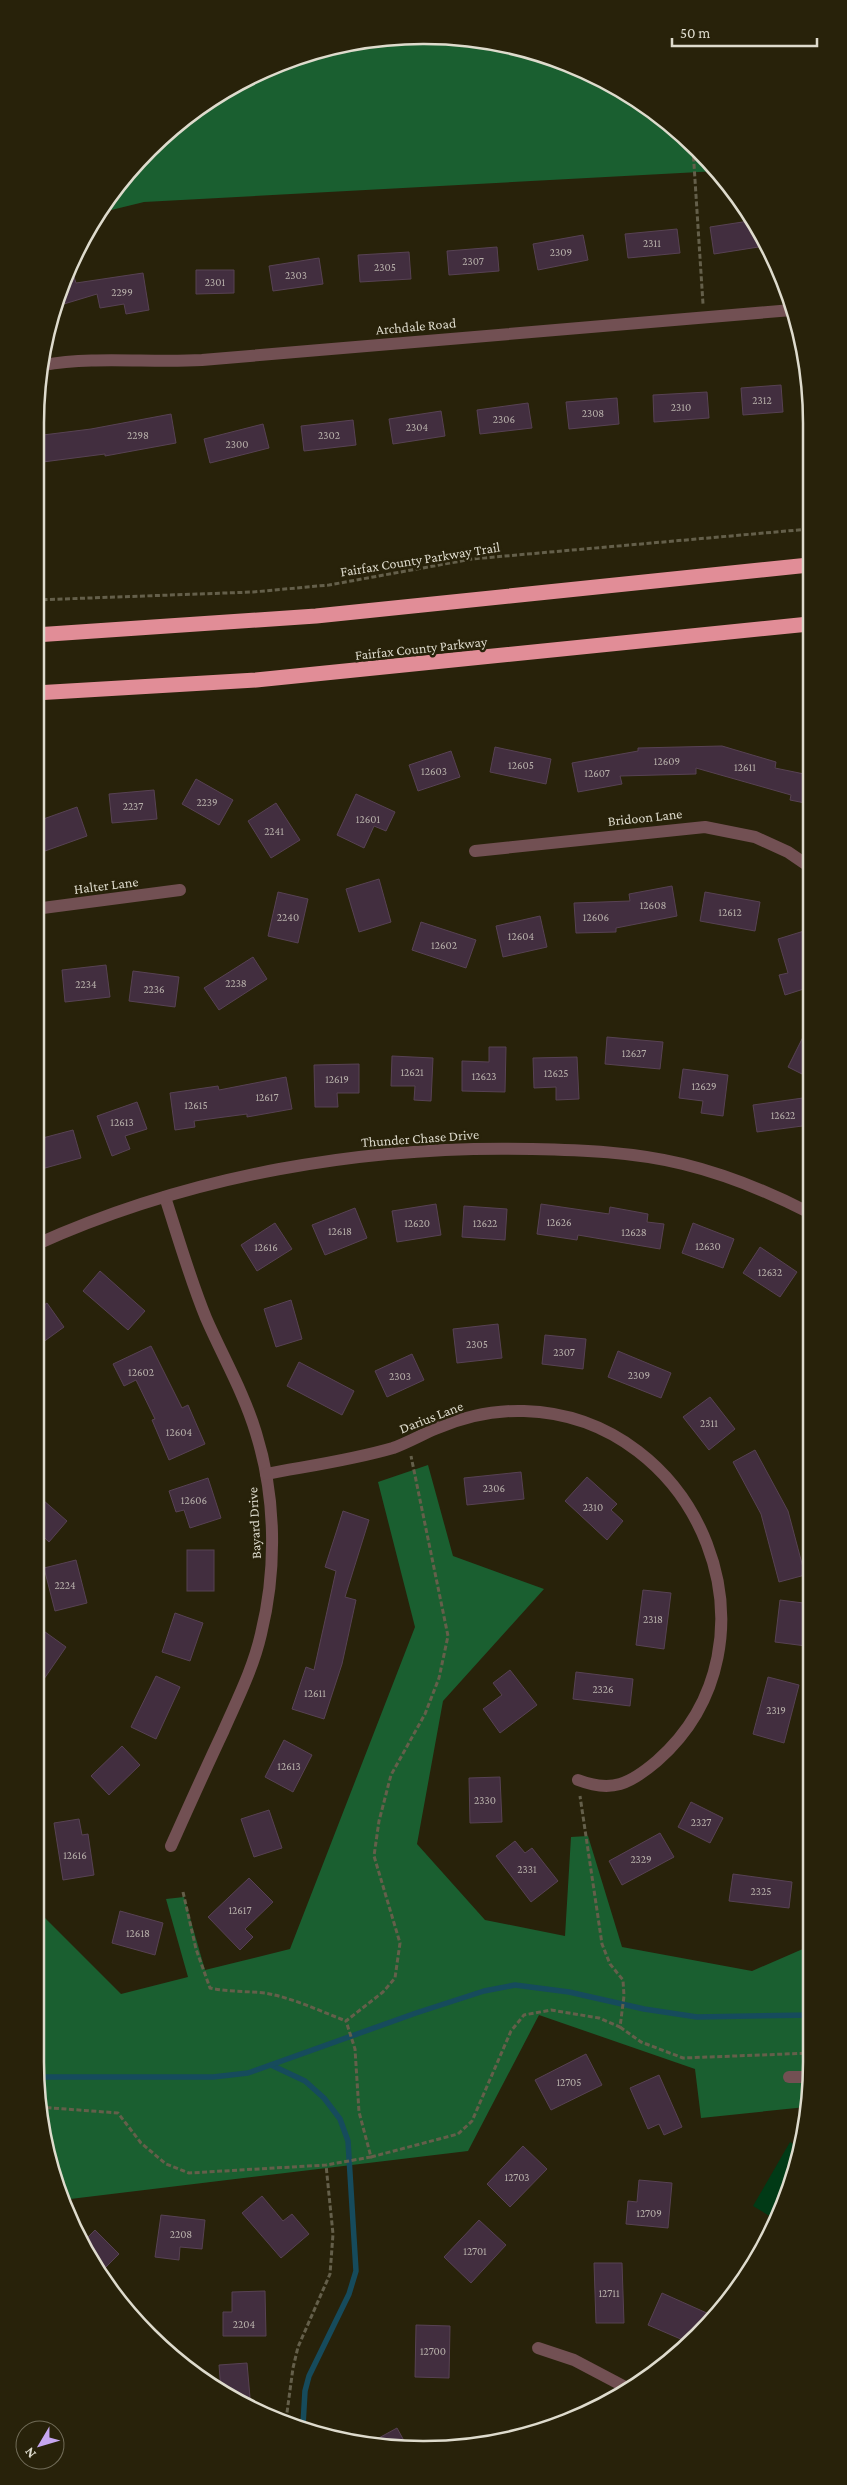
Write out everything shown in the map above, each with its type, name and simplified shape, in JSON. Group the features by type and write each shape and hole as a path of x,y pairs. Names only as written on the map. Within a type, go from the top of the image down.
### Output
{"highway":[{"path":"44,634 316,616 803,566"},
{"name":"Fairfax County Parkway","path":"44,692 256,680 803,625"}],"street":[{"name":"Archdale Road","path":"49,364 101,360 161,362 202,360 786,310"},
{"name":"Bridoon Lane","path":"475,851 705,827 755,837 788,852 803,862"},
{"name":"Halter Lane","path":"44,908 180,890"},
{"name":"Thunder Chase Drive","path":"44,1241 109,1215 216,1182 298,1166 385,1154 475,1148 547,1149 643,1157 682,1164 734,1179 803,1209"},
{"name":"Bayard Drive","path":"165,1197 206,1318 239,1389 256,1432 266,1474 271,1518 272,1562 268,1601 261,1636 246,1681 171,1846"},
{"name":"Darius Lane","path":"266,1474 372,1454 461,1419 487,1414 524,1411 577,1420 610,1433 653,1463 687,1502 704,1532 714,1565 721,1615 718,1648 710,1681 697,1711 663,1755 639,1776 624,1784 592,1785 578,1780"},
{"path":"789,2077 802,2077"},
{"path":"538,2348 574,2360 621,2385"}],"path":[{"path":"693,157 704,317"},
{"name":"Fairfax County Parkway Trail","path":"44,600 253,592 329,585 472,559 803,530"},
{"path":"346,2021 384,1992 395,1978 400,1943 374,1856 379,1821 391,1775 425,1714 439,1678 448,1636 408,1441"},
{"path":"578,1780 602,1944 610,1964 623,1980 624,1996 620,2027"},
{"path":"183,1892 196,1949 210,1988 225,1992 263,1993 286,1998 346,2021"},
{"path":"47,2108 118,2113 141,2143 166,2164 189,2173 326,2165 371,2157 458,2134 472,2121 511,2031 524,2015 552,2010 599,2018 620,2027 641,2042 683,2058 803,2053"},
{"path":"346,2021 355,2049 359,2112 371,2157"},
{"path":"287,2415 298,2347 330,2274 333,2234 326,2165"}],"green space":[{"path":"399,45 448,45 498,51 546,64 569,73 613,95 655,122 708,172 144,202 110,210 138,173 173,138 192,122 234,95 256,83 301,64 349,51"},
{"path":"428,1465 453,1556 544,1589 443,1701 417,1844 485,1920 565,1936 571,1837 588,1836 622,1947 752,1971 803,1949 803,2062 800,2108 701,2118 695,2069 539,2015 468,2151 70,2199 57,2160 47,2111 44,2062 44,1917 121,1994 188,1977 166,1899 184,1897 205,1970 290,1949 415,1627 378,1482"},
{"path":"790,2142 794,2144 783,2184 770,2216 753,2206"}],"building":[{"path":"744,222 759,247 714,254 710,227"},
{"path":"677,229 680,253 628,258 625,234"},
{"path":"583,235 588,260 538,270 533,244"},
{"path":"497,247 499,271 449,275 447,251"},
{"path":"409,252 411,279 360,282 358,255"},
{"path":"319,258 323,284 273,291 269,266"},
{"path":"196,270 234,270 234,293 196,294"},
{"path":"143,273 149,310 126,314 124,304 100,308 97,294 63,304 74,276 76,283"},
{"path":"781,385 783,412 743,415 741,388"},
{"path":"707,392 709,418 654,422 653,395"},
{"path":"617,398 619,424 569,429 566,402"},
{"path":"528,403 532,428 480,434 477,410"},
{"path":"441,411 445,436 393,444 389,419"},
{"path":"171,414 176,443 105,456 105,454 44,462 44,435 91,429"},
{"path":"353,420 356,445 304,451 301,426"},
{"path":"263,424 269,448 210,463 204,439"},
{"path":"722,746 776,762 775,768 803,774 803,803 790,800 791,795 696,768 696,774 620,776 622,784 578,792 572,763 638,751 638,748"},
{"path":"495,747 551,759 546,784 490,772"},
{"path":"451,751 460,777 418,791 409,765"},
{"path":"196,779 233,800 219,825 182,804"},
{"path":"154,790 157,819 112,823 109,794"},
{"path":"356,794 395,812 386,831 374,826 364,848 337,835"},
{"path":"276,803 300,840 271,858 248,821"},
{"path":"77,807 87,836 45,851 44,819"},
{"path":"379,879 391,922 359,932 346,889"},
{"path":"672,886 677,916 616,928 616,932 576,933 574,903 630,901 629,894"},
{"path":"278,892 308,899 298,943 268,936"},
{"path":"705,892 760,902 755,931 700,921"},
{"path":"540,916 547,947 503,957 496,926"},
{"path":"421,922 476,940 466,968 412,950"},
{"path":"803,931 803,989 785,995 779,975 788,973 778,939"},
{"path":"253,957 267,979 219,1010 204,988"},
{"path":"106,965 110,997 65,1002 62,970"},
{"path":"133,971 179,977 175,1007 129,1001"},
{"path":"607,1037 663,1042 660,1069 605,1064"},
{"path":"803,1037 803,1074 788,1067"},
{"path":"489,1047 506,1047 505,1092 462,1091 462,1061 489,1062"},
{"path":"392,1056 433,1058 431,1101 414,1100 415,1086 391,1086"},
{"path":"577,1057 579,1099 556,1100 556,1087 534,1088 533,1058"},
{"path":"359,1064 359,1093 337,1093 338,1107 315,1107 314,1065"},
{"path":"683,1069 728,1075 723,1116 701,1113 703,1101 679,1098"},
{"path":"286,1077 292,1109 247,1117 247,1114 194,1121 195,1127 175,1130 170,1093 218,1086 219,1090"},
{"path":"803,1098 803,1126 757,1132 753,1105"},
{"path":"137,1102 147,1129 125,1136 130,1149 112,1156 97,1116"},
{"path":"73,1130 81,1158 44,1168 44,1138"},
{"path":"436,1204 441,1235 397,1242 392,1211"},
{"path":"541,1204 609,1214 610,1207 648,1214 647,1222 664,1224 660,1249 578,1235 577,1240 537,1234"},
{"path":"464,1206 507,1209 505,1240 462,1237"},
{"path":"355,1208 367,1238 325,1255 312,1225"},
{"path":"275,1223 292,1249 257,1271 241,1245"},
{"path":"693,1223 734,1239 723,1268 682,1253"},
{"path":"760,1247 797,1272 780,1297 743,1273"},
{"path":"100,1271 145,1311 128,1330 83,1291"},
{"path":"291,1300 302,1339 276,1347 264,1309"},
{"path":"47,1303 64,1327 44,1341 44,1305"},
{"path":"498,1324 502,1358 457,1363 453,1329"},
{"path":"545,1335 586,1339 583,1369 542,1364"},
{"path":"151,1346 182,1408 188,1405 205,1444 169,1460 152,1420 155,1419 136,1380 124,1386 113,1364"},
{"path":"618,1351 671,1373 661,1398 608,1377"},
{"path":"412,1354 424,1380 387,1397 375,1371"},
{"path":"299,1362 354,1391 342,1415 287,1386"},
{"path":"710,1397 735,1429 709,1450 683,1417"},
{"path":"755,1450 788,1511 803,1567 803,1576 779,1582 761,1514 733,1462"},
{"path":"521,1472 524,1499 467,1505 464,1478"},
{"path":"587,1477 617,1504 611,1510 623,1521 607,1540 565,1501"},
{"path":"208,1478 221,1518 190,1528 184,1510 176,1512 169,1491"},
{"path":"44,1501 67,1521 49,1542 44,1537"},
{"path":"343,1511 369,1520 345,1597 356,1600 342,1664 324,1719 292,1709 306,1667 314,1670 336,1571 325,1567"},
{"path":"187,1550 214,1550 214,1591 187,1591"},
{"path":"76,1560 87,1603 55,1611 44,1568"},
{"path":"643,1590 671,1593 664,1649 636,1645"},
{"path":"780,1600 803,1603 803,1646 775,1642"},
{"path":"175,1613 203,1623 190,1661 162,1652"},
{"path":"44,1631 66,1647 44,1679"},
{"path":"510,1670 537,1705 500,1733 483,1709 502,1695 493,1683"},
{"path":"576,1672 633,1679 630,1706 573,1699"},
{"path":"156,1676 180,1687 156,1739 131,1727"},
{"path":"768,1677 799,1685 784,1743 753,1734"},
{"path":"284,1740 312,1755 293,1792 265,1777"},
{"path":"122,1746 140,1765 109,1795 91,1776"},
{"path":"500,1777 502,1822 470,1823 469,1778"},
{"path":"691,1802 723,1818 710,1843 678,1827"},
{"path":"269,1810 282,1848 254,1857 241,1819"},
{"path":"79,1819 82,1835 88,1834 94,1875 63,1880 54,1823"},
{"path":"660,1833 674,1857 622,1885 609,1861"},
{"path":"515,1841 525,1853 532,1848 558,1881 531,1902 496,1856"},
{"path":"733,1874 792,1882 789,1908 729,1901"},
{"path":"249,1878 273,1902 245,1929 253,1937 240,1950 208,1917"},
{"path":"120,1911 163,1923 155,1955 112,1943"},
{"path":"586,2054 602,2085 551,2110 535,2080"},
{"path":"659,2075 682,2127 664,2135 659,2124 648,2129 630,2088"},
{"path":"523,2146 547,2169 510,2207 487,2184"},
{"path":"639,2180 672,2183 668,2228 626,2224 628,2201 637,2202"},
{"path":"262,2196 283,2221 292,2214 309,2234 281,2258 242,2213"},
{"path":"161,2215 205,2220 202,2249 180,2247 179,2260 155,2257"},
{"path":"479,2220 506,2245 471,2283 444,2257"},
{"path":"95,2230 119,2254 105,2268 88,2237"},
{"path":"594,2263 622,2263 624,2323 596,2323"},
{"path":"265,2291 266,2336 223,2336 223,2312 232,2312 232,2292"},
{"path":"662,2293 708,2313 682,2340 648,2325"},
{"path":"416,2325 450,2326 449,2378 415,2377"},
{"path":"247,2363 250,2399 220,2382 219,2365"},
{"path":"397,2428 404,2440 399,2440 378,2438"}],"waterway":[{"path":"45,2077 213,2077 248,2073 416,2013 484,1991 515,1985 569,1992 644,2009 697,2017 803,2015"},
{"path":"271,2065 305,2081 324,2098 340,2119 348,2141 356,2271 349,2294 309,2376 305,2391 303,2422"}]}
